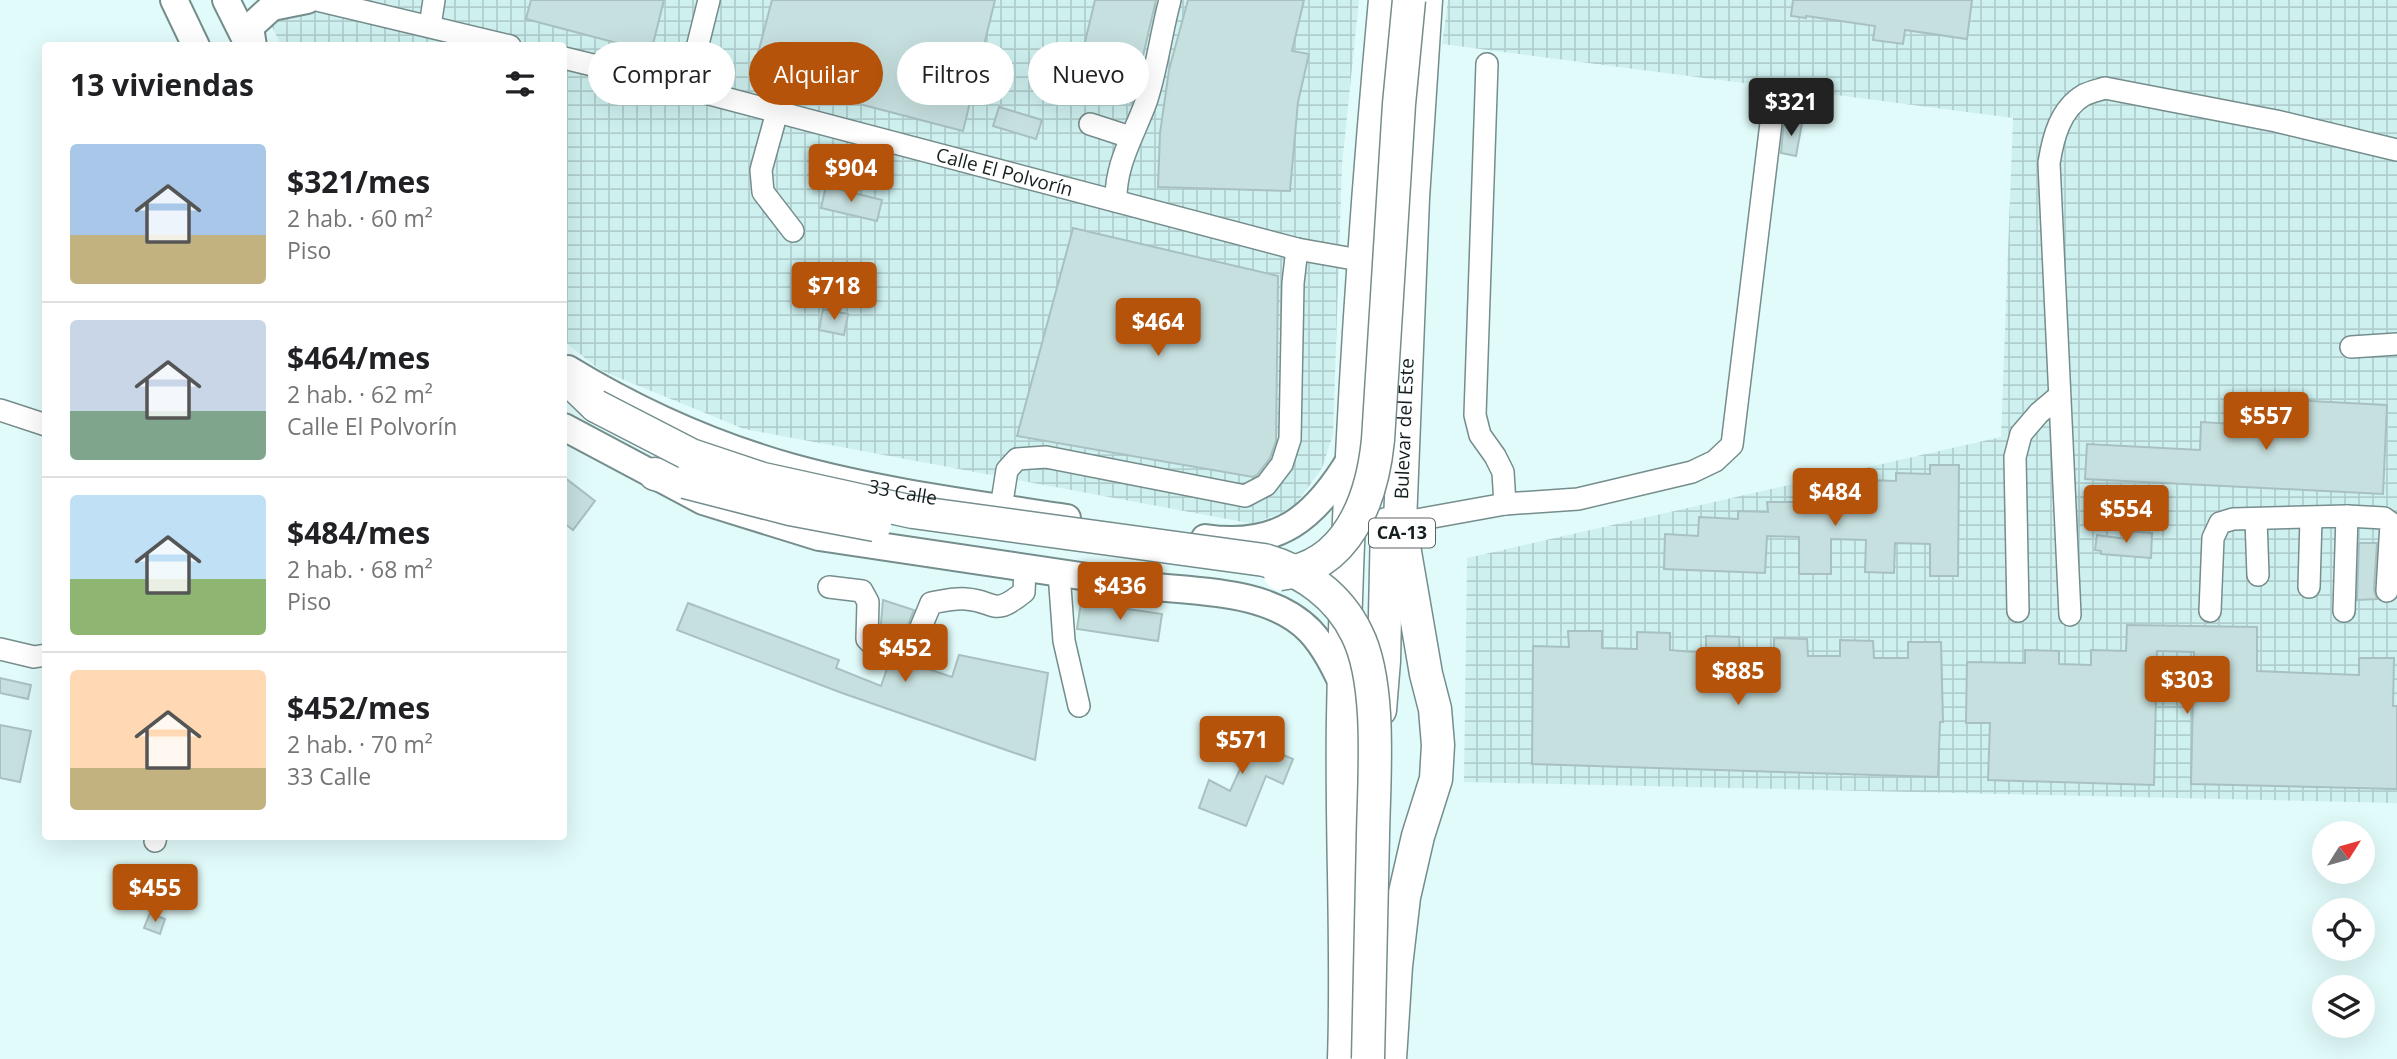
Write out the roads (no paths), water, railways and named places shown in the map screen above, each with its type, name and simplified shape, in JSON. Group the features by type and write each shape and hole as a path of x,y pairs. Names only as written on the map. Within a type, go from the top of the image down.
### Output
{"highway":[{"name":"CA-13","path":"1344,1059 1346,908 1343,725 1351,458 1370,171 1385,0"},
{"path":"655,474 790,509 930,536 1155,566 1255,576 1288,573 1325,557 1347,536 1357,519 1372,481 1376,462 1399,104 1409,0"},
{"name":"Bulevar del Este","path":"1390,1059 1404,897 1418,835 1436,779 1438,745 1436,709 1426,674 1400,523 1413,198 1426,0"},
{"path":"567,378 596,406 691,455 763,479 913,512 1264,560 1286,566 1320,588 1347,616 1357,634 1364,651 1371,684 1374,788 1368,1059"},
{"path":"1343,725 1369,721 1376,717 1381,708 1388,489 1404,439"}],"main road":[{"path":"174,0 194,42"},
{"path":"226,0 249,42"},
{"path":"251,42 250,27 272,7 307,0"},
{"name":"33 Calle","path":"567,369 656,416 720,443 791,467 885,488 1000,508 1215,540 1262,538 1290,526 1303,517 1330,489 1351,458"},
{"path":"567,429 703,501 819,537 1208,593 1266,605 1297,620 1319,643 1344,687"},
{"path":"1208,593 1215,540"}],"street":[{"path":"317,0 494,42"},
{"path":"430,26 434,0"},
{"path":"698,42 709,0"},
{"path":"1116,201 1116,184 1130,137 1146,101 1170,0"},
{"name":"Calle El Polvorín","path":"567,59 588,64"},
{"path":"1488,64 1475,415 1480,435 1503,472 1505,504"},
{"path":"2070,615 2049,163 2052,142 2062,117 2083,96 2105,88 2276,121 2397,150"},
{"name":"Calle El Polvorín","path":"735,101 1297,249 1365,261"},
{"path":"777,113 761,170 762,181 764,192 793,231"},
{"path":"1400,523 1505,504 1578,499 1692,472 1715,461 1732,445 1771,123"},
{"path":"1090,124 1130,137"},
{"path":"1000,508 1007,470 1017,459 1046,457 1245,496 1266,485 1282,464 1290,439 1293,283 1297,249"},
{"path":"2351,347 2397,344"},
{"path":"2018,611 2015,457 2021,434 2039,413 2058,397"},
{"path":"0,410 42,424"},
{"path":"2344,611 2347,516"},
{"path":"2210,611 2213,538 2220,523 2233,519 2347,516 2384,518 2391,523 2387,591"},
{"path":"2309,587 2311,518"},
{"path":"2256,519 2258,575"},
{"path":"829,587 862,591 869,602 867,639 874,646 904,654 912,649 931,603 966,599 994,608 1011,602 1024,592 1025,568"},
{"path":"1059,573 1064,641 1079,706"},
{"path":"0,649 34,657 42,656"}]}
